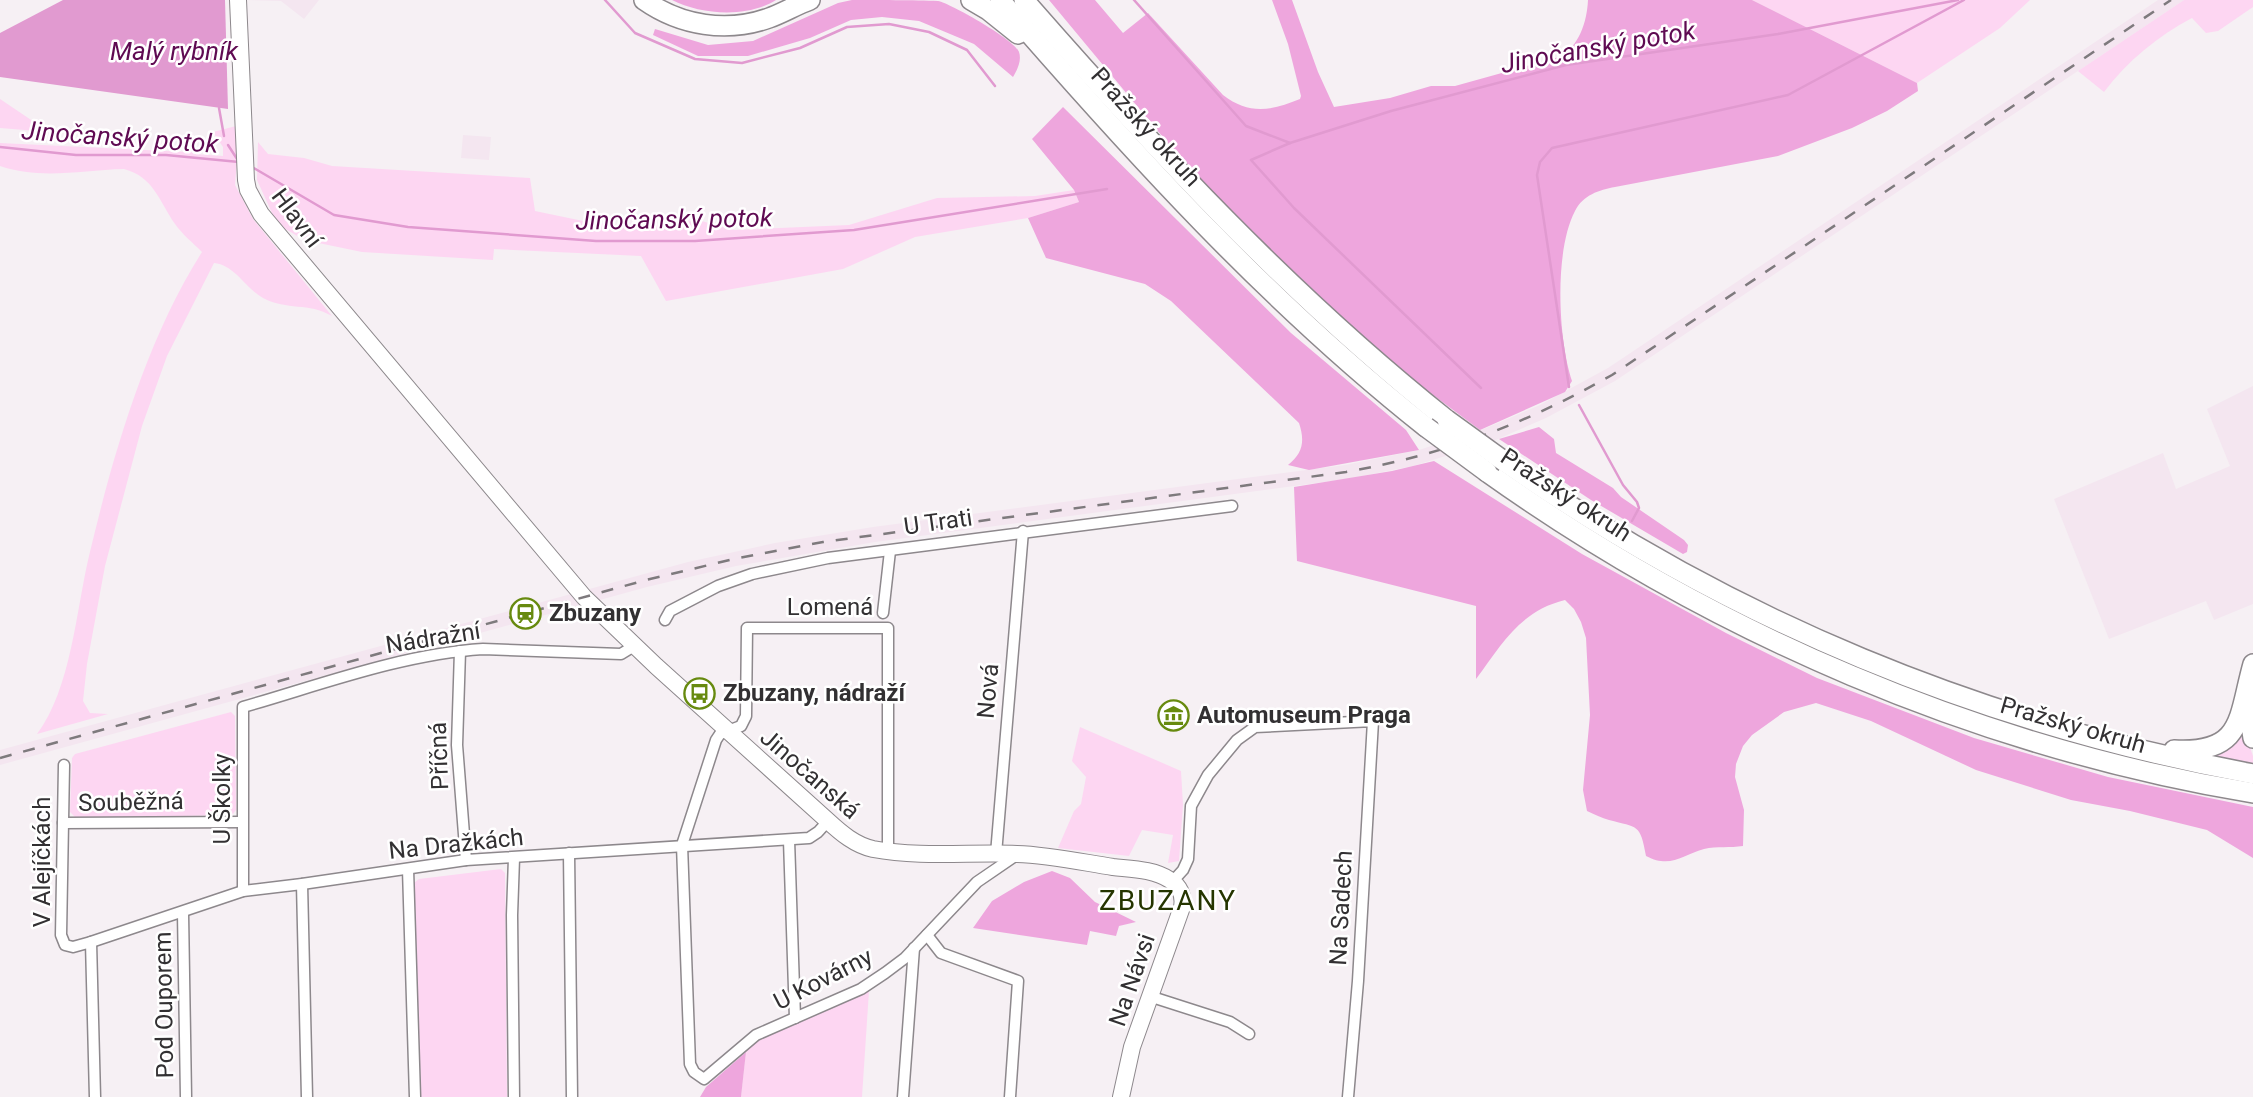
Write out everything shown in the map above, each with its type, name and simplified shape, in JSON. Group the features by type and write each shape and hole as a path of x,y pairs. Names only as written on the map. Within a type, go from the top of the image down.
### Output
{"highway":[{"path":"644,0 684,21 722,26 758,22 801,2"},
{"path":"971,0 988,10 1060,68"},
{"name":"Pražský okruh","path":"1000,0 1175,196 1268,290 1354,368 1426,427 1566,526 1679,593 1749,629 1845,673 1942,711 2037,742 2152,772 2253,793"},
{"name":"Pražský okruh","path":"1024,0 1183,177 1275,271 1363,351 1447,420 1577,512 1658,561 1725,596 1808,637 1869,663 2042,724 2128,747 2253,774"},
{"path":"1034,0 1060,41"},
{"path":"2128,747 2193,751 2205,750 2221,743 2239,719 2253,664"},
{"path":"2253,694 2250,718 2253,738"}],"street":[{"name":"Hlavní","path":"238,0 243,141 248,190 261,214 564,574"},
{"name":"U Trati","path":"664,620 670,611 718,586 752,574 828,558 1232,506"},
{"name":"Nová","path":"996,854 1023,531"},
{"path":"883,613 890,551"},
{"name":"Jinočanská","path":"564,574 634,646 828,821 855,842 869,848 888,851 947,855 1018,854 1150,872 1173,881"},
{"name":"Lomená","path":"728,731 741,726 746,716 747,628 888,628 888,851"},
{"name":"Nádražní","path":"243,707 414,659 460,650 621,654 634,646"},
{"name":"Příčná","path":"460,650 457,745 466,860"},
{"name":"U Školky","path":"243,707 243,891"},
{"name":"Na Sadech","path":"1173,881 1188,859 1191,806 1208,775 1237,740 1255,727 1373,721 1358,981 1348,1097"},
{"path":"682,845 716,740 720,734 728,731"},
{"name":"V Alejíčkách","path":"64,765 61,935 65,945 73,947 91,942"},
{"name":"Na Dražkách","path":"91,942 243,891 466,860 808,838 828,821"},
{"name":"Souběžná","path":"63,823 242,822"},
{"path":"789,840 795,1018"},
{"name":"U Kovárny","path":"682,845 690,1064 694,1072 704,1079 756,1035 861,989 905,958 977,882 1018,854"},
{"path":"569,853 572,1097"},
{"path":"514,858 514,1097"},
{"path":"408,869 415,1097"},
{"name":"Na Návsi","path":"1121,1097 1132,1048 1182,907 1180,890 1173,881"},
{"path":"302,884 307,1097"},
{"name":"Pod Ouporem","path":"183,913 186,1097"},
{"path":"927,935 941,953 1018,981 1010,1097"},
{"path":"91,942 95,1097"},
{"path":"903,1097 914,948"},
{"path":"1149,996 1230,1022 1250,1034"}],"shaded area":[{"path":"245,0 319,0 304,19 281,1"},
{"path":"672,0 776,0 752,10 724,12 697,9"},
{"path":"852,0 938,1 969,15 1015,46 1020,55 1013,77 974,44 919,21 882,17 851,20 810,38 748,56 698,56 653,35 655,29 708,45 753,41 838,3"},
{"path":"1049,0 1095,0 1123,33 1148,13 1223,95 1242,106 1260,109 1279,106 1300,99 1301,96 1288,44 1272,0 1292,0 1318,72 1334,107 1390,98 1431,86 1455,86 1559,57 1572,47 1581,33 1588,0 1752,0 1917,83 1918,91 1887,111 1852,128 1778,156 1609,188 1587,197 1578,205 1568,228 1561,271 1561,319 1572,381 1565,392 1480,430 1343,328 1196,177"},
{"path":"1752,0 2030,0 2000,28 1917,83"},
{"path":"2158,0 2184,0 1615,381 1546,418 1491,442 1413,466 1347,479 875,542 736,566 647,587 0,765 0,750 688,562 775,543 873,527 1345,465 1419,450 1486,428 1540,405 1608,368"},
{"path":"2184,0 2253,0 2253,7 2218,31 2206,33 2192,18 2179,25 2133,60 2104,92 2078,71"},
{"path":"0,99 49,132 0,128"},
{"path":"1063,107 1291,333 1406,430 1419,450 1309,470 1288,465 1297,456 1301,446 1299,423 1171,301 1145,284 1046,258 1028,218 1079,202 1074,190 1032,139"},
{"path":"236,126 238,147 235,185 253,219 332,316 315,309 281,304 263,298 234,272 214,263 167,356 142,426 105,566 83,701 90,713 108,714 37,734 58,695 65,672 98,518 134,399 164,322 202,252 178,228 149,184 134,173 124,169 62,173 15,170 0,166 0,143 187,152 188,134 193,133 193,154 223,156 223,147 213,132"},
{"path":"463,135 491,137 489,160 461,158"},
{"path":"258,142 268,154 304,158 332,166 530,178 535,211 588,222 643,227 698,220 734,230 849,225 937,198 1035,196 1074,190 1079,202 1028,218 915,237 843,269 666,301 641,256 494,249 493,260 362,252 304,240 277,224 257,180"},
{"path":"2253,386 2253,604 2214,620 2206,601 2109,639 2054,499 2163,453 2176,489 2230,466 2207,409"},
{"path":"1539,427 1554,439 1556,453 1613,488 1621,497 1684,540 1688,545 1687,552 1683,554 1591,500 1499,439"},
{"path":"1434,461 1582,554 1726,633 1817,678 1974,738 2108,777 2253,807 2253,858 2207,830 2071,800 1976,770 1871,721 1816,703 1784,712 1752,735 1743,746 1736,764 1735,777 1744,810 1743,846 1704,849 1670,861 1646,856 1642,838 1636,829 1587,811 1583,790 1590,715 1586,638 1574,609 1565,600 1549,605 1524,621 1476,679 1476,606 1297,561 1294,487 1392,471"},
{"path":"231,712 235,716 236,810 232,815 76,818 70,812 72,758 75,754"},
{"path":"1080,727 1181,771 1183,805 1179,861 1168,863 1173,835 1142,830 1129,856 1058,848 1074,811 1081,804 1086,777 1072,761"},
{"path":"2243,727 2253,764 2213,756"},
{"path":"501,869 505,873 507,1097 421,1097 414,883 419,879"},
{"path":"1052,871 1070,878 1095,902 1136,922 1119,926 1116,936 1090,931 1087,945 973,928 992,901 1024,882"},
{"path":"869,991 862,1097 741,1097 746,1052 754,1041"},
{"path":"746,1052 741,1097 700,1097 706,1087"}],"water":[{"name":"Malý rybník","path":"63,0 225,0 228,109 0,77 0,33"}],"waterway":[{"path":"605,0 635,33 695,59 742,63 800,48 847,27 889,24 929,32 967,50 995,86"},
{"path":"1134,0 1246,126 1290,143"},
{"name":"Jinočanský potok","path":"1481,388 1294,208 1251,160 1290,143 1391,111 1566,65 1778,34 1958,0"},
{"path":"1569,387 1537,175 1540,162 1552,148 1788,95 1964,0"},
{"path":"219,108 224,136"},
{"path":"228,145 239,162"},
{"name":"Jinočanský potok","path":"0,147 76,155 166,155 239,162"},
{"name":"Jinočanský potok","path":"252,167 334,215 408,227 596,241 695,241 854,230 1107,189"},
{"path":"1579,405 1623,485 1637,502 1639,508 1632,521"}],"railway":[{"path":"0,758 646,580 734,559 823,542 1346,472 1451,447 1547,409 1612,375 2171,0"}],"place":[{"name":"Zbuzany","path":"526,613"},
{"name":"Zbuzany, nádraží","path":"700,693"},
{"name":"Automuseum Praga","path":"1174,715"}],"district":[{"name":"ZBUZANY","path":"1168,900"}]}
